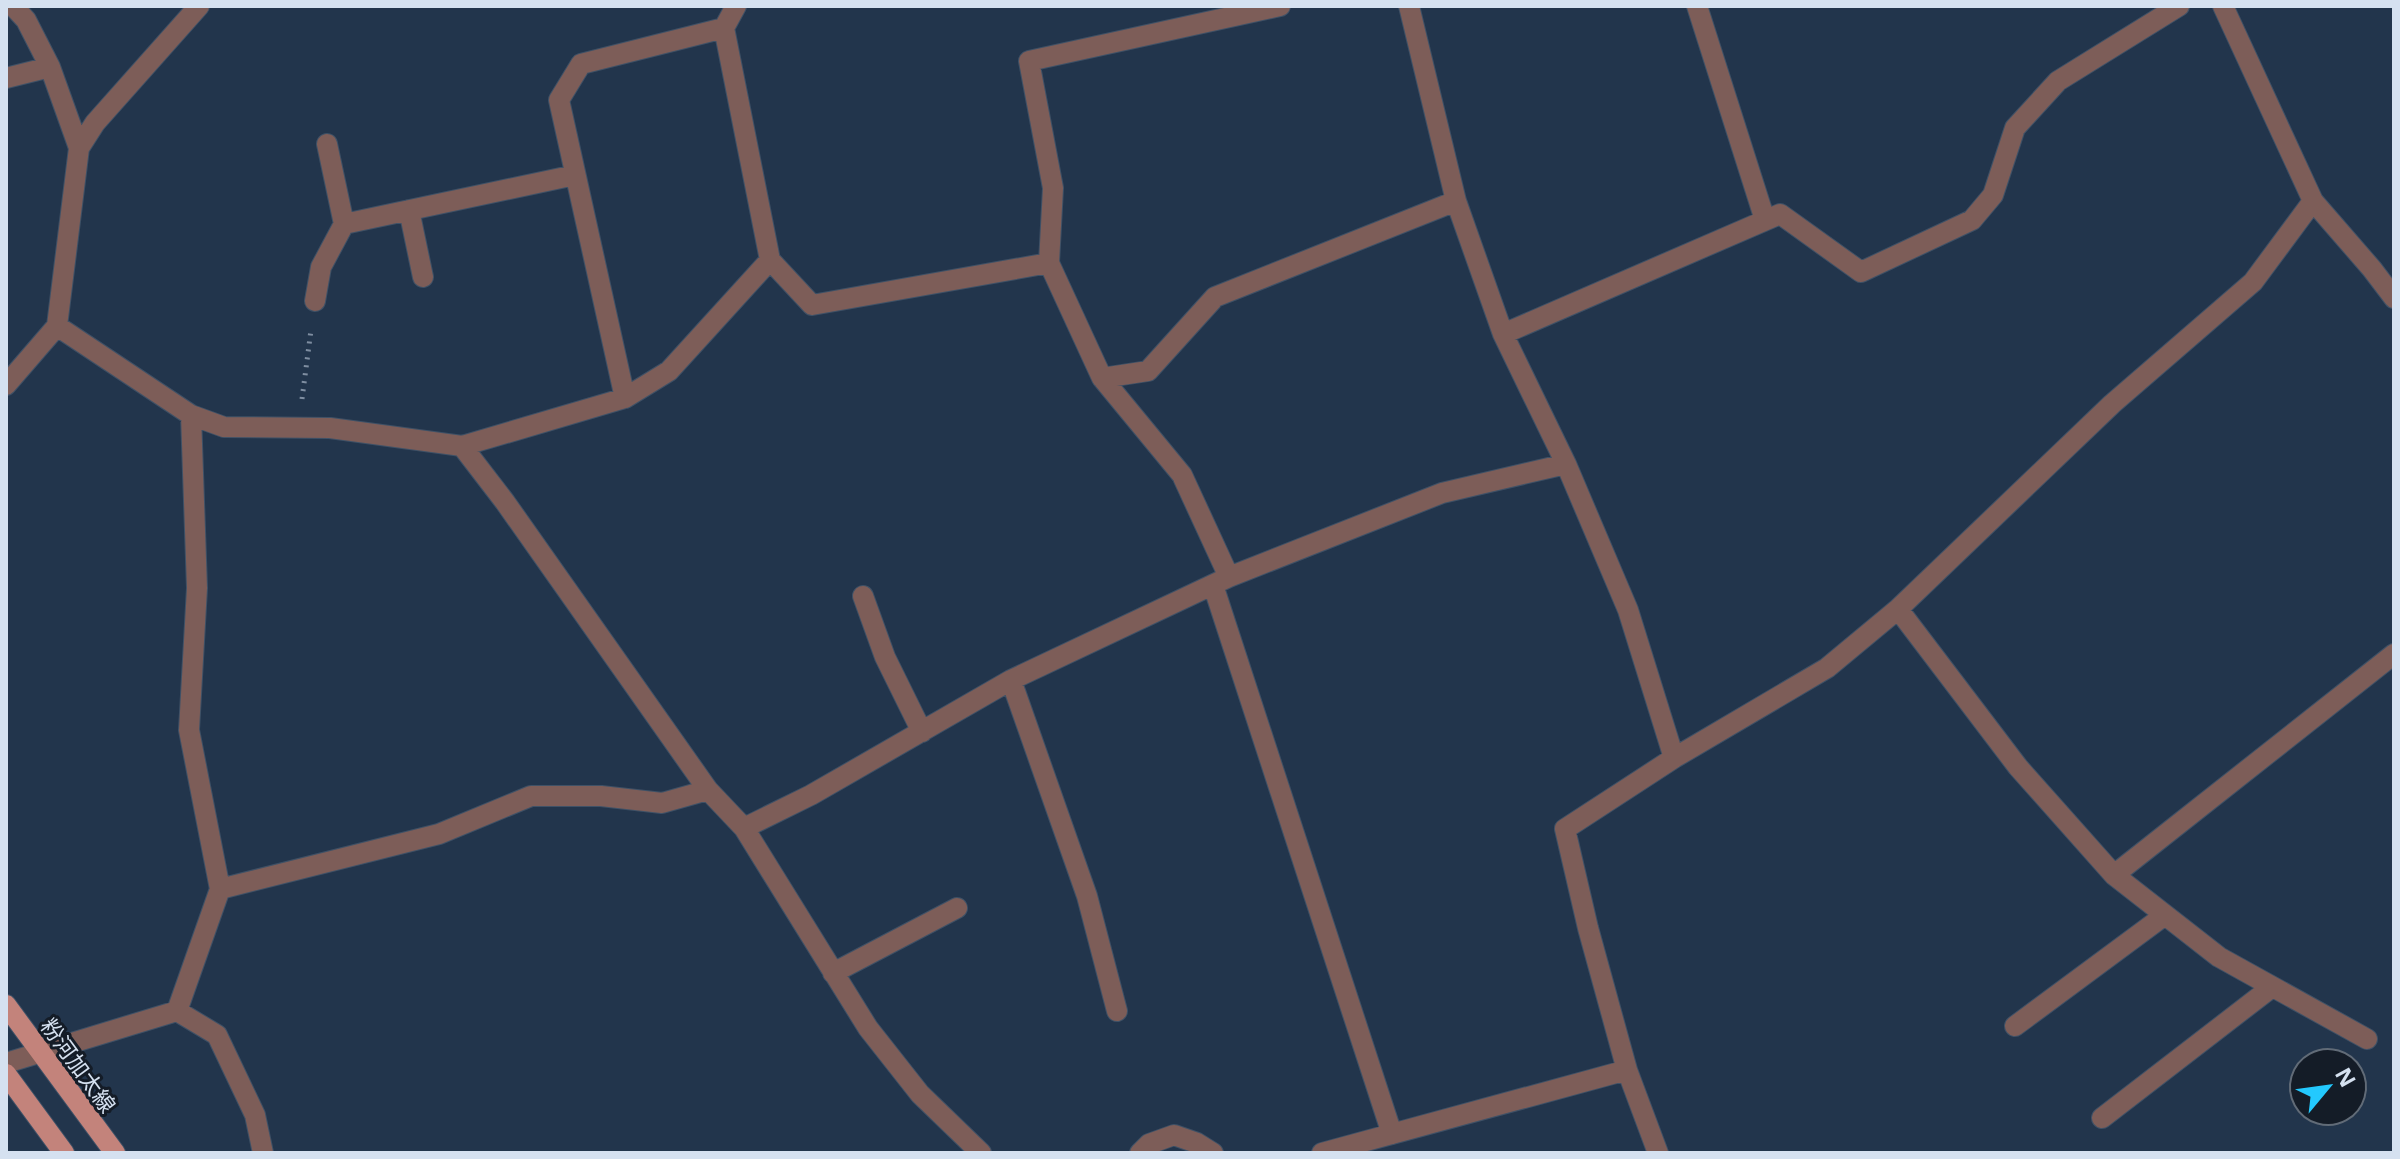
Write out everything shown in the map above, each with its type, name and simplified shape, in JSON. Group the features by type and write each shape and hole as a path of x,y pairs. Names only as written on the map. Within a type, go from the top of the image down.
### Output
{"main road":[{"name":"粉河加太線","path":"6,1005 115,1153"},
{"path":"6,1074 64,1153"}],"street":[{"path":"13,6 26,20 50,67 79,148"},
{"path":"6,385 57,326 79,148 95,123 199,6"},
{"path":"736,6 724,28 770,260 812,305 1049,263"},
{"path":"1280,6 1029,61 1053,188 1049,263 1102,378 1182,475 1221,581 1392,1134"},
{"path":"1409,6 1456,201 1503,334 1566,464 1628,610 1674,758"},
{"path":"1697,6 1765,220"},
{"path":"1503,334 1780,214 1861,272 1972,220 1993,195 2015,128 2058,81 2179,6"},
{"path":"2223,6 2313,201 2394,298"},
{"path":"625,398 559,100 581,64 724,28"},
{"path":"6,78 50,67"},
{"path":"315,301 321,267 344,224 327,144"},
{"path":"344,224 575,175"},
{"path":"1102,378 1148,371 1215,297 1456,201"},
{"path":"1658,1153 1627,1070 1565,829 1674,758 1827,668 1898,609 2112,404 2253,282 2313,201"},
{"path":"409,210 423,277"},
{"path":"57,326 191,415 224,427 330,428 462,446 625,398 669,371 770,260"},
{"path":"177,1011 220,889 189,730 197,588 191,415"},
{"path":"462,446 505,502 708,790 744,828 868,1028 920,1094 981,1153"},
{"path":"744,828 811,795 1011,680 1221,581 1442,493 1566,464"},
{"path":"863,596 885,657 922,732"},
{"path":"1898,609 2018,767 2114,875 2219,957 2367,1039"},
{"path":"2114,875 2394,654"},
{"path":"1011,680 1087,896 1117,1011"},
{"path":"220,889 439,834 531,796 601,796 662,803 708,790"},
{"path":"833,973 957,908"},
{"path":"2015,1026 2165,915"},
{"path":"2102,1118 2272,987"},
{"path":"6,1063 177,1011 217,1035 255,1115 263,1153"},
{"path":"1322,1153 1627,1070"},
{"path":"1140,1153 1149,1144 1174,1135 1213,1153"}],"path":[{"path":"299,428 315,301"}]}
